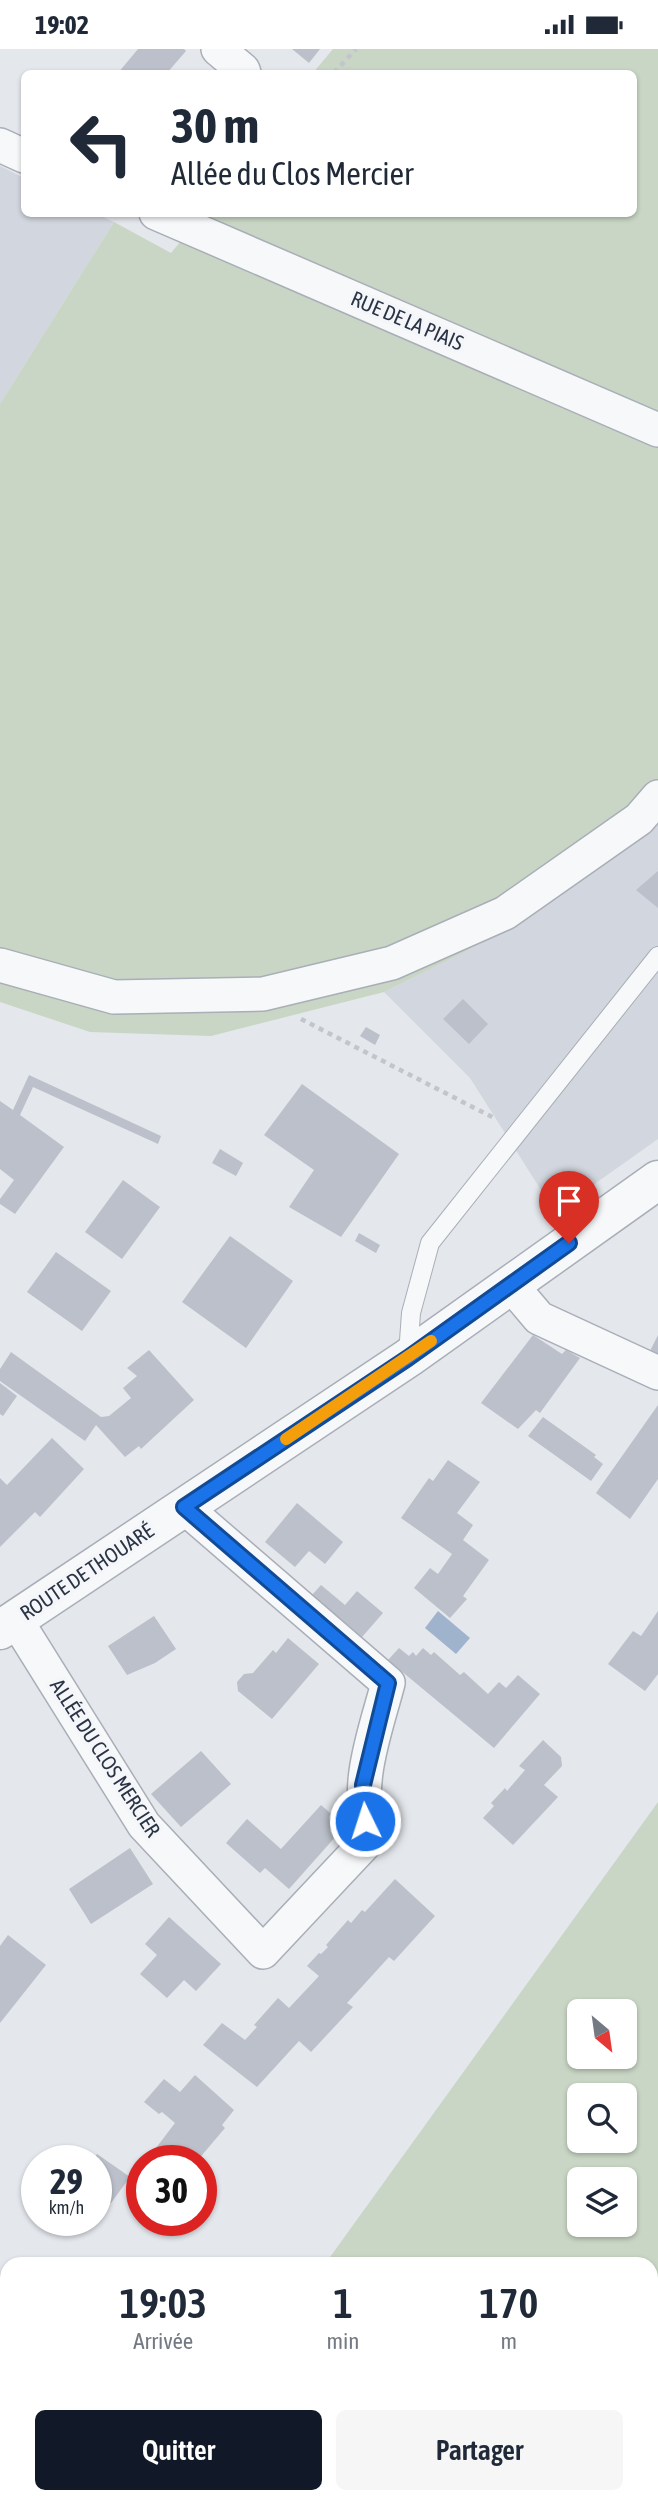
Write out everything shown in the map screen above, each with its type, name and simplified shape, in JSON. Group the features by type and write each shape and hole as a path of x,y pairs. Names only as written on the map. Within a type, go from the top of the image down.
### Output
{"street":[{"path":"218,49 243,70"},
{"path":"0,145 21,155"},
{"name":"RUE DE LA PIAIS","path":"169,217 658,430"},
{"path":"0,965 114,997 262,994 392,963 505,913 639,819 658,797"},
{"name":"ROUTE DE THOUARÉ","path":"8,1625 408,1358 658,1179"},
{"path":"511,1285 539,1318 658,1373"},
{"name":"ALLÉE DU CLOS MERCIER","path":"8,1625 144,1825 263,1952 372,1836 365,1821 363,1785 388,1683 184,1507"}],"lane":[{"path":"408,1358 411,1313 430,1243 658,957"}],"path":[{"path":"337,70 356,49"},
{"path":"262,994 297,1017 520,1131"}],"shaded area":[{"path":"0,166 21,176 21,217 103,217 114,222 0,404"},
{"path":"658,817 658,1139 555,1212 470,1078 384,992 461,954"}],"green space":[{"path":"333,49 658,49 658,817 564,891 461,954 384,992 211,1036 90,1032 0,1002 0,404 114,222 171,253 201,217 637,217 637,70 316,70"},
{"path":"658,1802 658,2257 330,2257"}],"water":[{"path":"438,1611 470,1638 456,1654 425,1628"}],"building":[{"path":"138,49 186,51 170,70 120,70"},
{"path":"292,49 320,49 309,63"},
{"path":"658,871 658,908 636,890"},
{"path":"463,999 488,1024 469,1044 443,1019"},
{"path":"366,1027 380,1035 375,1045 360,1036"},
{"path":"29,1075 161,1136 158,1144 33,1087 20,1115 64,1147 15,1214 0,1204 0,1199 14,1180 0,1169 0,1101 13,1110"},
{"path":"302,1084 399,1154 341,1237 289,1207 314,1170 264,1135"},
{"path":"220,1149 243,1163 236,1176 212,1163"},
{"path":"123,1180 160,1207 122,1259 85,1232"},
{"path":"359,1233 380,1245 376,1253 355,1241"},
{"path":"230,1236 293,1281 246,1348 182,1302"},
{"path":"56,1252 111,1291 82,1331 27,1292"},
{"path":"533,1335 562,1354 566,1350 580,1358 540,1413 536,1410 518,1429 481,1403"},
{"path":"658,1335 658,1363 647,1357"},
{"path":"149,1350 194,1400 141,1449 139,1446 125,1457 96,1425 85,1441 0,1381 0,1369 11,1352 101,1417 109,1416 131,1398 123,1388 137,1376 127,1368"},
{"path":"0,1383 17,1396 3,1416 0,1414"},
{"path":"658,1405 658,1479 630,1519 596,1493"},
{"path":"543,1417 596,1455 594,1457 603,1464 591,1481 528,1436"},
{"path":"52,1438 84,1469 40,1517 35,1512 0,1547 0,1478 7,1485"},
{"path":"448,1460 480,1482 457,1513 473,1525 463,1540 489,1560 463,1596 467,1599 450,1618 414,1588 430,1568 438,1574 452,1554 401,1518 429,1478 433,1481"},
{"path":"297,1503 343,1542 325,1564 309,1551 295,1567 265,1542"},
{"path":"321,1585 345,1605 357,1591 383,1613 362,1637 312,1595"},
{"path":"658,1611 658,1674 645,1691 608,1664 633,1631 641,1636"},
{"path":"154,1616 176,1649 155,1663 127,1675 108,1646"},
{"path":"288,1638 319,1664 272,1719 238,1691 237,1682 244,1674 253,1673 273,1650 276,1653"},
{"path":"399,1648 409,1656 413,1652 416,1656 423,1648 431,1655 434,1652 460,1675 464,1672 488,1694 499,1682 506,1688 518,1675 540,1694 494,1748 388,1660"},
{"path":"543,1740 561,1757 562,1766 544,1785 558,1797 513,1845 483,1818 494,1806 491,1803 505,1788 507,1791 525,1770 519,1766"},
{"path":"201,1751 231,1784 181,1827 151,1794"},
{"path":"321,1805 345,1826 289,1889 265,1868 260,1873 226,1843 247,1819 281,1849"},
{"path":"130,1848 153,1884 91,1924 69,1889"},
{"path":"395,1879 435,1916 394,1961 389,1957 347,2003 353,2007 311,2052 299,2041 257,2087 203,2045 222,2023 245,2040 257,2027 254,2025 278,1998 289,2008 319,1976 307,1966 328,1947 326,1945 348,1920 351,1923 362,1910 365,1912"},
{"path":"169,1917 221,1964 196,1991 184,1980 167,1998 140,1974 157,1955 145,1944"},
{"path":"8,1935 46,1965 0,2023 0,1946"},
{"path":"195,2075 234,2110 222,2125 225,2128 211,2145 158,2145 175,2123 144,2102 164,2079 180,2092"},
{"path":"112,2164 126,2174 126,2182 112,2202"}],"slow traffic":[{"path":"286,1439 431,1341"}],"route":[{"path":"365,1821 363,1785 388,1683 184,1507 408,1358 569,1243"}]}
